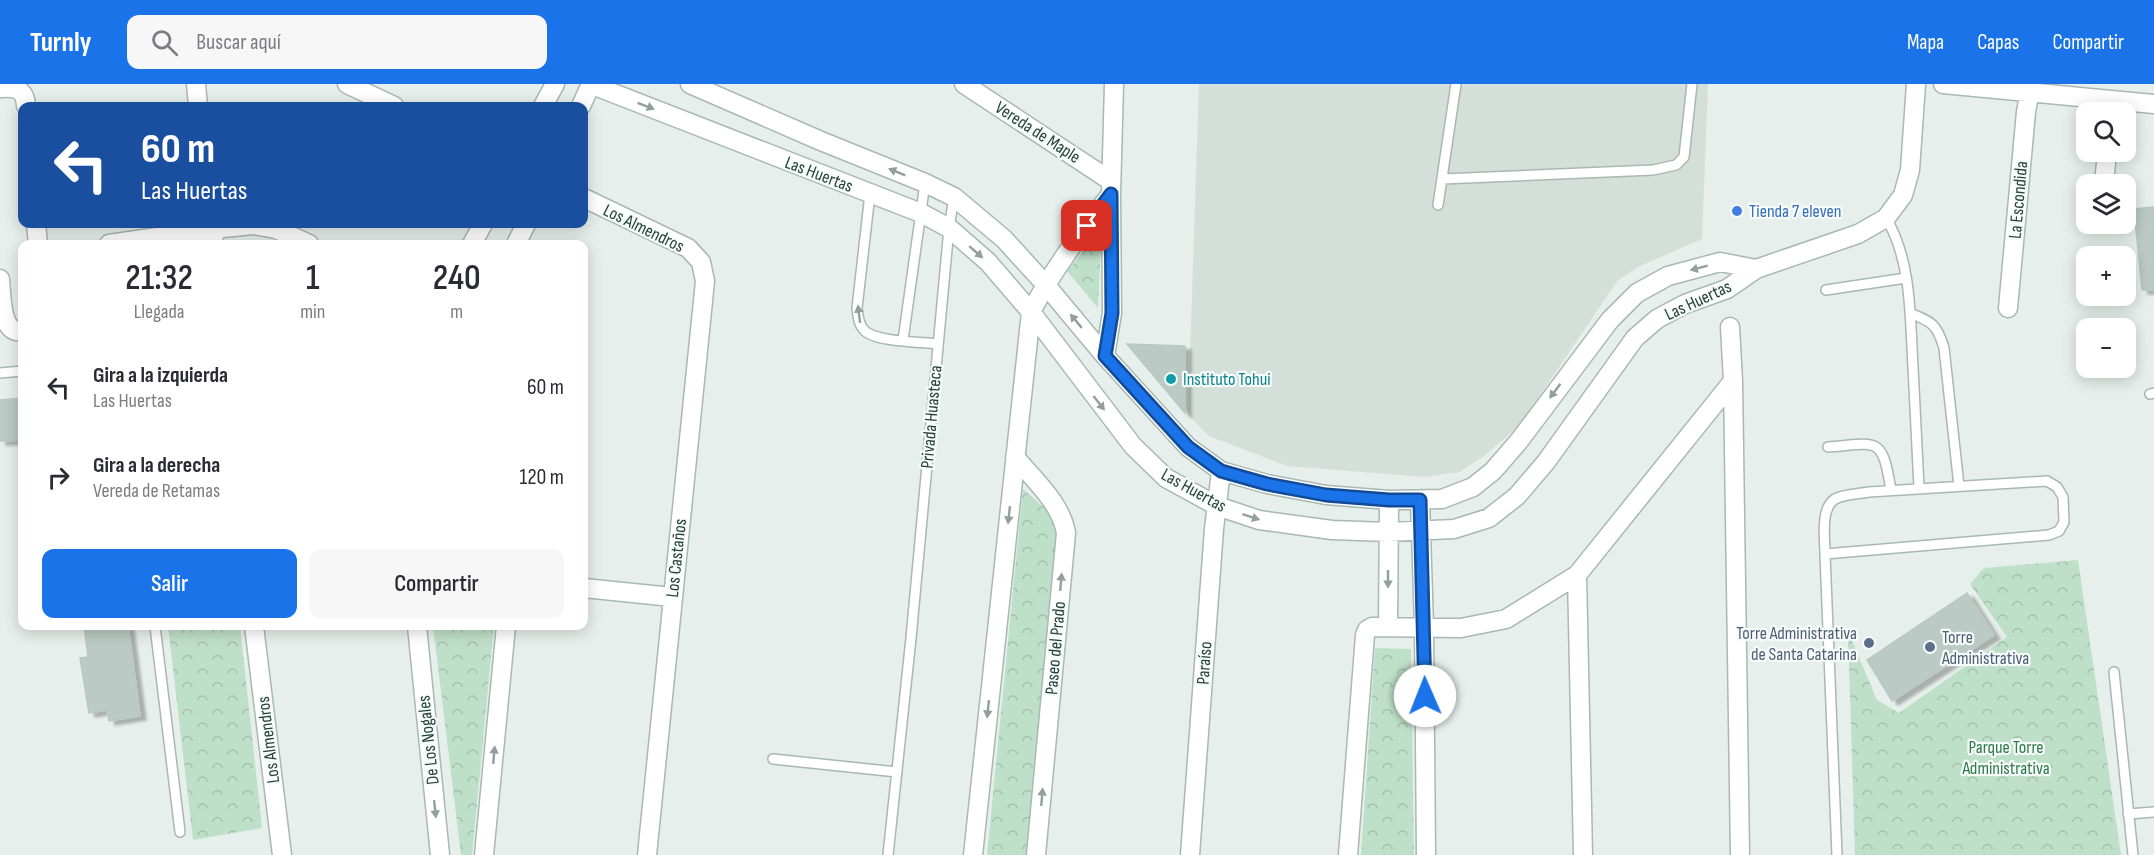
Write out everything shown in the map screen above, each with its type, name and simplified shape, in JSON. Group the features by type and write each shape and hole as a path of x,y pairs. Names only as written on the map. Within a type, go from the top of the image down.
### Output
{"street":[{"path":"196,84 198,102"},
{"path":"347,84 385,102"},
{"path":"545,102 555,84"},
{"path":"583,102 591,84"},
{"name":"Las Huertas","path":"591,84 921,213 949,228 988,262 1031,312 1133,446 1166,478 1217,506 1258,520 1332,530 1388,532 1454,529 1489,518 1517,496 1546,462 1635,338 1657,319 1684,304 1726,289 1756,269 1858,234 1886,218 1903,195 1910,170 1916,84"},
{"name":"Las Huertas","path":"690,84 954,197 1004,239 1105,356 1188,447 1221,471 1267,484 1326,495 1389,500 1442,499 1473,487 1493,471 1519,441 1610,320 1637,293 1668,276 1720,262 1756,269"},
{"name":"Vereda de Maple","path":"964,84 1111,188"},
{"path":"1105,356 1112,313 1111,188 1114,84"},
{"path":"1943,84 2030,88 2094,102"},
{"path":"0,88 14,87 21,91 26,102"},
{"name":"La Escondida","path":"2008,308 2030,88"},
{"path":"2136,105 2154,104"},
{"path":"973,855 1031,312 1062,257 1111,188"},
{"name":"Los Almendros","path":"588,200 688,248 701,262"},
{"path":"144,240 236,228"},
{"path":"270,228 300,240"},
{"name":"Los Castaños","path":"647,855 705,281 701,262"},
{"path":"0,279 6,323 10,330 18,332"},
{"path":"1730,327 1733,381 1740,855"},
{"path":"1348,855 1367,630 1372,627 1461,628 1506,619 1577,575 1733,381"},
{"name":"Paseo del Prado","path":"1015,457 1058,509 1064,520 1066,533 1036,855"},
{"name":"Paraíso","path":"1190,855 1221,471"},
{"path":"1388,627 1389,500"},
{"path":"1420,500 1424,627 1426,855"},
{"path":"1577,575 1583,855"},
{"path":"588,588 672,597"},
{"name":"Los Almendros","path":"254,630 282,855"},
{"name":"De Los Nogales","path":"417,630 440,855"},
{"path":"484,855 506,630"}],"lane":[{"path":"1438,205 1456,84"},
{"path":"1442,179 1653,170 1676,165 1684,157 1692,84"},
{"path":"903,340 925,183"},
{"path":"870,194 858,308 859,321 864,331 875,337 938,344"},
{"name":"Privada Huasteca","path":"888,855 911,638 949,228 954,197"},
{"path":"1886,218 1897,236 1906,278 1910,313 1919,488"},
{"path":"1826,290 1906,278"},
{"path":"1910,313 1932,322 1939,332 1944,348 1959,486"},
{"path":"0,373 18,371"},
{"path":"1828,447 1870,444 1878,448 1886,459 1891,490"},
{"path":"1824,554 2049,535 2059,531 2064,522 2063,497 2057,487 2048,481 1891,490 1844,496 1830,503 1826,511 1824,554 1837,855"},
{"path":"155,630 180,832"},
{"path":"2114,672 2133,855"},
{"path":"773,759 897,772"},
{"path":"2128,814 2154,812"}],"shaded area":[{"path":"1199,84 1708,84 1702,239 1640,266 1618,280 1519,426 1485,455 1460,472 1425,477 1287,466 1209,436 1188,415"}],"green space":[{"path":"1102,216 1098,308 1067,271 1087,247"},
{"path":"1023,489 1058,520 1028,855 987,855"},
{"name":"Parque Torre Administrativa","path":"2078,560 2121,855 1855,855 1848,631 1877,700 1899,713 2007,637 1970,584 1984,568"},
{"path":"168,630 240,630 262,828 193,840"},
{"path":"433,630 494,630 472,855 461,855"},
{"path":"1375,648 1411,649 1414,855 1361,855"}],"building":[{"path":"2154,207 2154,290 2142,290 2136,209"},
{"name":"Instituto Tohui","path":"1127,344 1185,346 1185,413"},
{"path":"18,398 18,440 0,441 0,400"},
{"name":"Torre Administrativa","path":"1967,593 1994,635 1892,701 1867,660"},
{"path":"85,630 129,630 140,716 109,721 107,710 89,713 80,658 88,657"}],"place":[{"name":"Tienda 7 eleven","path":"1737,211"},
{"name":"Instituto Tohui","path":"1171,379"},
{"name":"Torre Administrativa de Santa Catarina","path":"1869,643"},
{"name":"Torre Administrativa","path":"1930,647"}],"route":[{"path":"1087,226 1111,194 1112,313 1105,356 1188,447 1221,471 1267,484 1326,495 1420,500 1425,696"}]}
